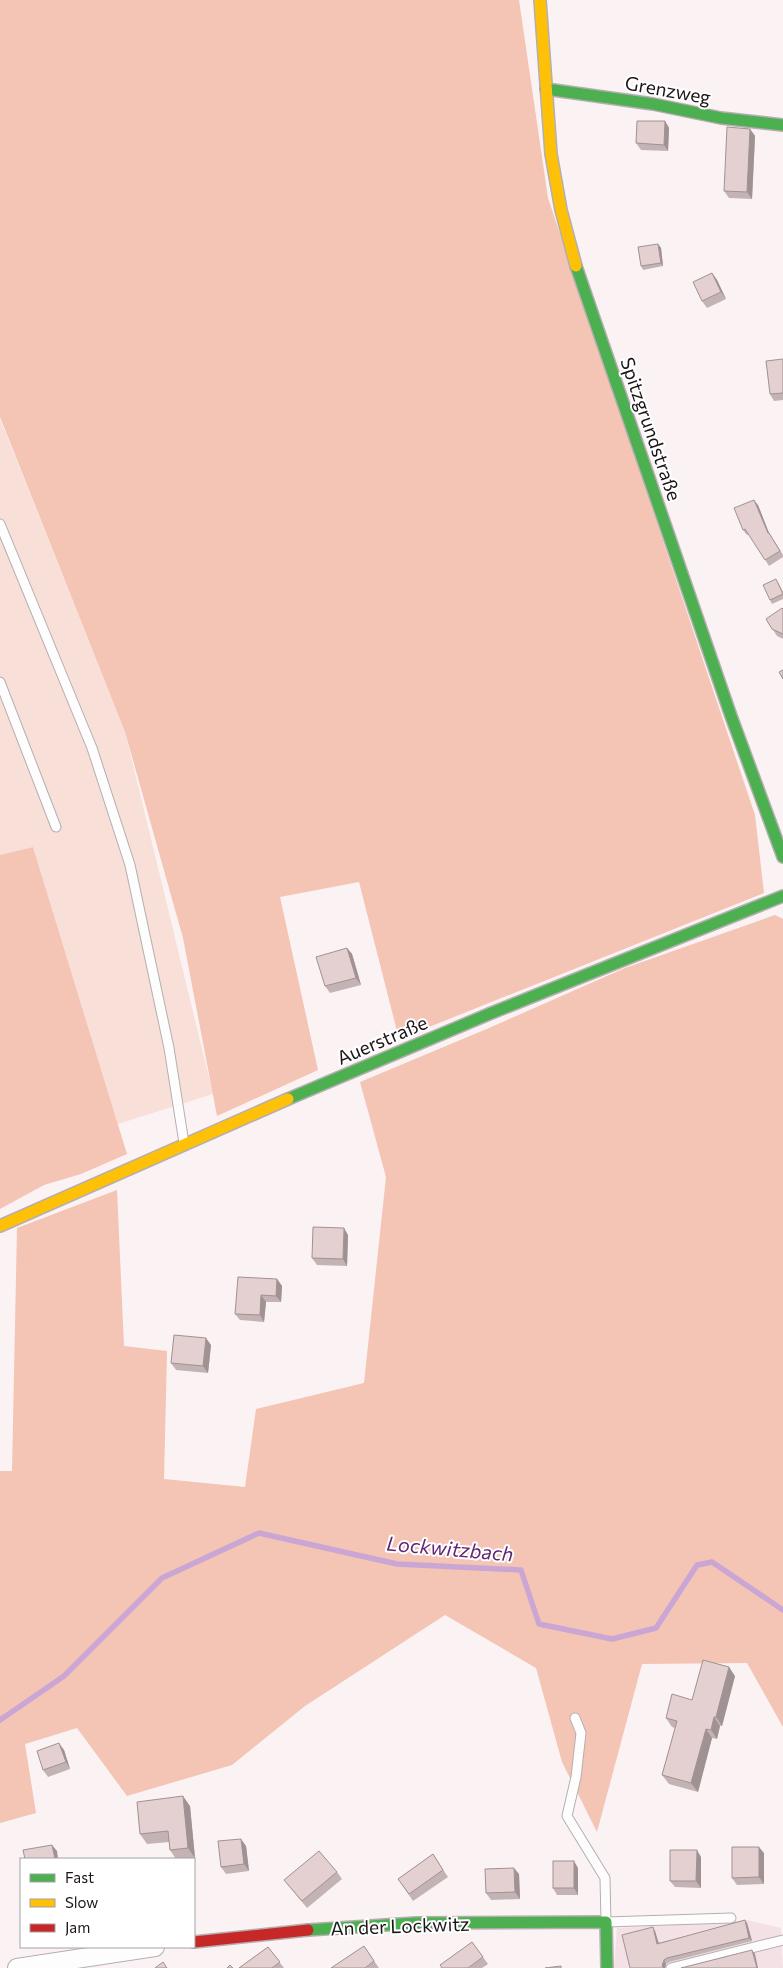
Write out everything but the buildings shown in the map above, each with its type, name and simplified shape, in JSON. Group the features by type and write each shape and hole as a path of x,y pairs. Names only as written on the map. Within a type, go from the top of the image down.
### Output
{"street":[{"name":"Spitzgrundstraße","path":"540,0 554,176 576,266 728,708 783,857"},
{"name":"Grenzweg","path":"546,89 653,104 721,118 783,125"},
{"name":"Auerstraße","path":"0,1226 488,1014 783,896"},
{"name":"An der Lockwitz","path":"195,1942 311,1930 416,1923 606,1922"},
{"path":"606,1922 607,1968"},
{"path":"17,1968 148,1948"}],"lane":[{"path":"0,524 92,748 130,865 169,1048 184,1146"},
{"path":"0,682 56,827"},
{"path":"576,1718 581,1733 576,1778 567,1816 605,1878 606,1922 731,1918"},
{"path":"670,1968 783,1940"}],"shaded area":[{"path":"0,0 519,0 548,198 755,815 764,893 399,1039 359,882 280,897 318,1070 217,1116 183,938 125,732 0,417"},
{"path":"0,419 125,732 213,1094 118,1124 33,847 0,855"},
{"path":"33,847 127,1154 81,1174 44,1185 0,1209 0,855"},
{"path":"775,915 783,919 783,1727 747,1663 642,1664 597,1832 562,1762 536,1668 445,1615 305,1706 232,1765 127,1796 77,1728 25,1744 36,1813 0,1823 0,1471 12,1471 17,1228 117,1190 124,1346 167,1351 164,1479 245,1487 256,1409 364,1383 386,1177 360,1082 625,968"},
{"path":"747,1920 781,1928 783,1968 614,1968 617,1928"}],"waterway":[{"name":"Lockwitzbach","path":"0,1720 64,1676 162,1578 259,1533 397,1564 521,1570 539,1624 612,1639 656,1628 697,1565 712,1562 783,1610"}],"traffic: fast":[{"path":"546,89 653,104 721,118 783,125"},
{"path":"576,266 731,716 783,857"},
{"path":"288,1099 489,1014 783,896"},
{"path":"308,1930 416,1923 606,1922 607,1968"}],"traffic: slow":[{"path":"540,0 551,154 561,210 576,266"},
{"path":"0,1226 288,1099"}],"traffic: jam":[{"path":"195,1942 308,1930"}]}
